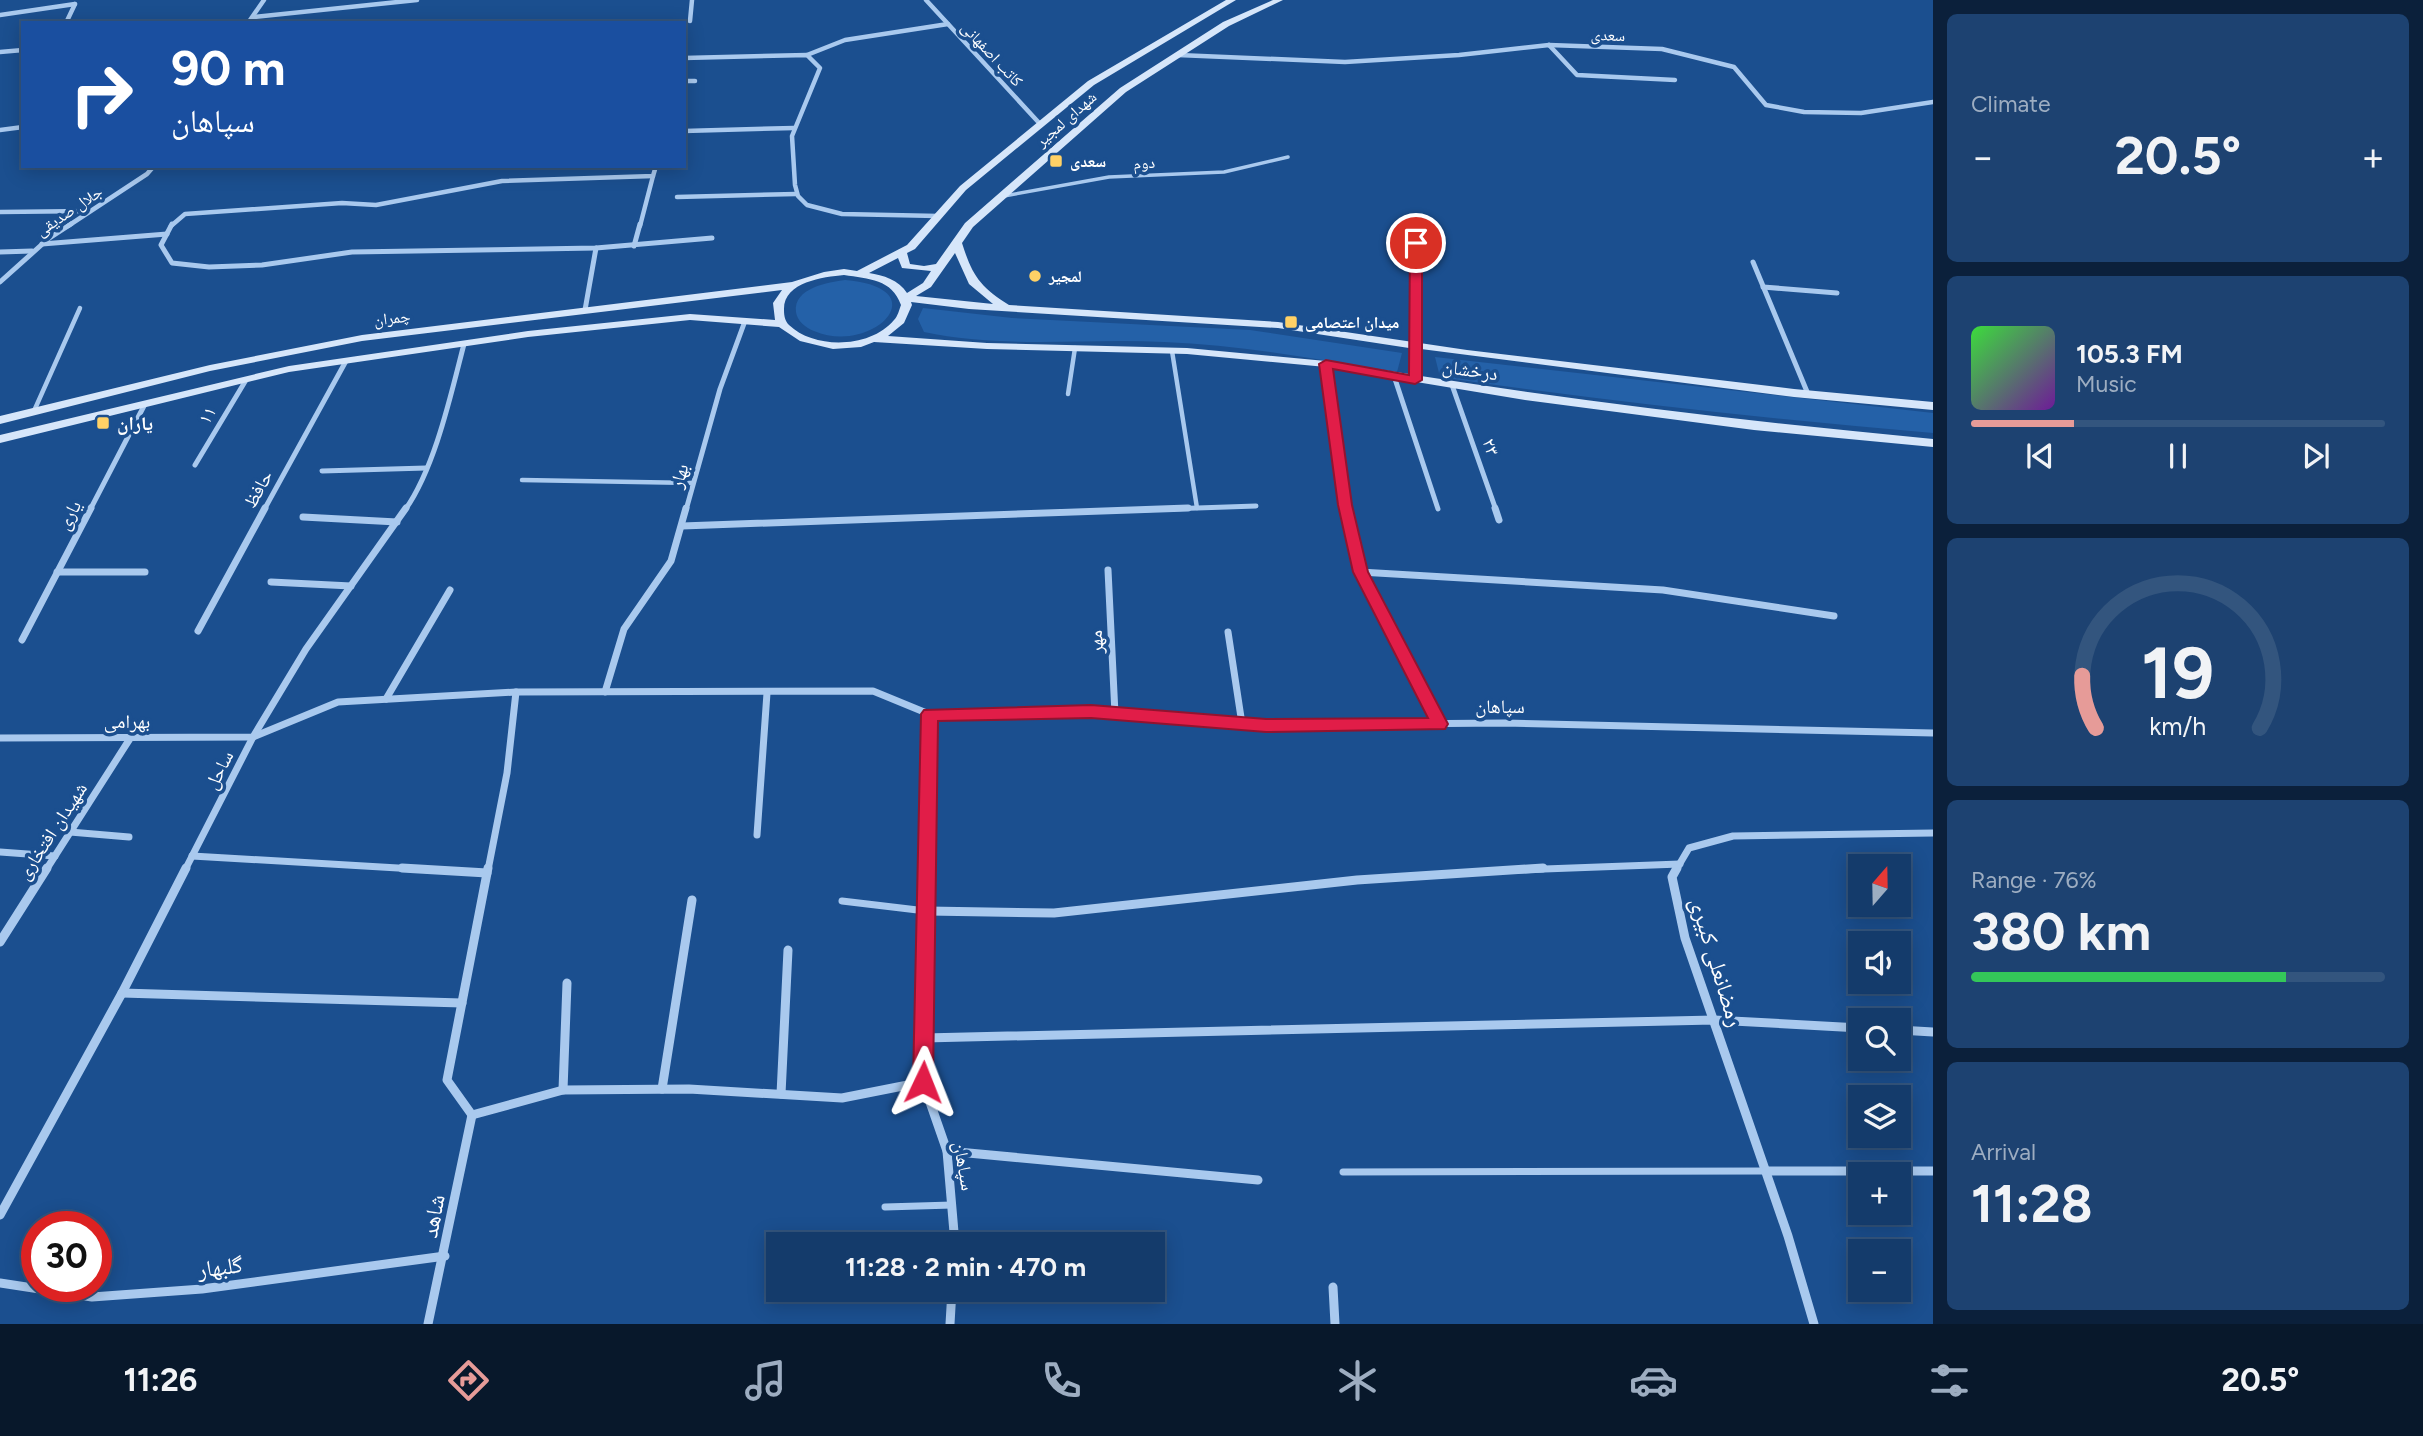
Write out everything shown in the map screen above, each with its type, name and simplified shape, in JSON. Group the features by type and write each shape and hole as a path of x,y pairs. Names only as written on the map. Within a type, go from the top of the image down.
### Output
{"main road":[{"name":"شهدای لمجیر","path":"861,273 911,247 963,188 1091,83 1232,0"},
{"name":"شهدای لمجیر","path":"906,298 927,285 969,225 1123,90 1226,24 1279,0"},
{"path":"957,243 965,274 981,292 1007,309"},
{"path":"902,251 906,266 924,269 940,267"},
{"path":"861,273 890,282 906,298 907,309 903,320 892,331 856,344 833,345 811,342 794,334 782,324 778,314 779,304 795,285 826,274 861,273"},
{"name":"چمران","path":"0,420 210,368 362,338 795,285"},
{"name":"درخشان","path":"906,298 1007,309 1278,326 1415,346 1808,394 1933,406"},
{"name":"چمران","path":"0,439 289,369 464,344 691,317 782,324"},
{"name":"درخشان","path":"876,339 1172,351 1326,364 1415,380 1754,426 1933,443"},
{"path":"1415,346 1415,380"}],"street":[{"path":"250,21 264,0"},
{"path":"253,17 417,0"},
{"path":"690,21 692,0"},
{"name":"کاتب اصفهانی","path":"926,0 1041,125"},
{"path":"0,15 75,4 67,21"},
{"path":"686,58 807,55 845,40 948,24"},
{"path":"1549,45 1577,75 1675,80"},
{"name":"سعدی","path":"1178,55 1345,62 1459,55 1549,45 1662,49 1734,66 1766,105 1804,113 1861,113 1933,102"},
{"path":"0,52 21,50"},
{"path":"807,55 820,68 818,79 797,116 791,136 796,194 803,202 821,210 843,214 938,216"},
{"path":"686,81 695,81"},
{"path":"0,130 21,127"},
{"path":"686,131 794,128"},
{"name":"جلال صدیقی","path":"0,282 41,244 152,168"},
{"path":"634,246 655,168"},
{"path":"653,176 502,181 376,205 342,203 185,214 171,225 162,245 172,263 209,267 262,265 352,252 596,248 712,238"},
{"path":"677,197 796,194"},
{"path":"0,212 91,211"},
{"path":"41,244 167,234"},
{"path":"1415,346 1416,243"},
{"path":"585,310 596,248"},
{"path":"0,252 32,251"},
{"path":"1753,262 1808,394"},
{"path":"1763,287 1837,293"},
{"name":"بهار","path":"605,692 624,629 671,561 720,389 745,321"},
{"name":"ساحل","path":"0,1215 122,993 253,737 306,649 416,495 446,411 464,344"},
{"name":"حافظ","path":"198,631 346,361"},
{"path":"1326,364 1345,505 1360,572 1440,724"},
{"path":"1394,376 1438,509"},
{"name":"۱۱","path":"195,466 246,380"},
{"name":"۲۳","path":"1452,385 1499,520"},
{"name":"یاری","path":"22,640 145,404"},
{"path":"322,471 426,468"},
{"path":"682,526 1256,506"},
{"path":"303,517 397,522"},
{"name":"مهر","path":"1108,570 1115,714"},
{"path":"57,572 145,572"},
{"path":"1360,572 1662,590 1834,616"},
{"path":"271,582 352,586"},
{"path":"386,699 450,590"},
{"path":"1228,632 1242,724"},
{"path":"253,737 338,702 516,692 873,691 929,714"},
{"path":"516,692 507,773 447,1080 472,1115 563,1090 662,1089 842,1098 923,1082"},
{"path":"757,835 767,692"},
{"name":"سپاهان","path":"954,1232 947,1151 923,1082 928,911 929,714 1115,714 1242,724 1505,723 1933,733"},
{"name":"بهرامی","path":"0,737 253,737"},
{"name":"شهیدان افتخاری","path":"0,942 131,737"},
{"path":"70,832 129,837"},
{"path":"928,911 1054,914 1357,880 1576,866 1680,863 1689,848 1733,836 1933,833"},
{"path":"0,852 55,856"},
{"path":"192,856 487,873"},
{"name":"رمضانعلی کبیری","path":"1680,863 1672,877 1685,938 1766,1171 1814,1324"},
{"path":"662,1089 692,900"},
{"path":"781,1094 788,950"},
{"path":"563,1090 567,983"},
{"path":"122,993 462,1003"},
{"path":"924,1038 1714,1020 1848,1027"},
{"path":"1911,1031 1933,1032"},
{"name":"شاهد","path":"428,1324 445,1256 472,1115"},
{"path":"947,1151 1258,1180"},
{"path":"1766,1171 1933,1171"},
{"name":"گلبهار","path":"0,1283 92,1297 202,1289 445,1256"},
{"path":"1333,1287 1335,1324"},
{"path":"950,1324 951,1302"}],"lane":[{"name":"دوم","path":"1001,197 1031,189 1109,177 1224,172 1289,158"},
{"path":"34,411 80,308"},
{"path":"1068,394 1075,348"},
{"path":"1172,351 1197,508"},
{"path":"522,481 694,483"},
{"path":"842,901 928,911"},
{"path":"1343,1172 1766,1171"},
{"path":"885,1207 953,1205"}],"shaded area":[{"path":"845,280 873,286 888,295 892,306 887,318 874,328 857,335 836,336 814,331 802,324 796,312 800,297 813,288"},
{"path":"923,308 1012,318 1250,330 1402,353 1397,372 1222,346 1134,341 983,340 924,332 918,319"},
{"path":"1435,357 1933,413 1933,433 1686,409 1440,377"}],"place":[{"name":"سعدی","path":"1056,161"},
{"name":"لمجیر","path":"1035,276"},
{"name":"میدان اعتصامی","path":"1291,322"},
{"name":"یاران","path":"103,423"}],"route":[{"path":"923,1082 928,911 929,714 1091,712 1266,726 1440,724 1360,572 1345,505 1326,364 1415,380 1416,243"}]}
